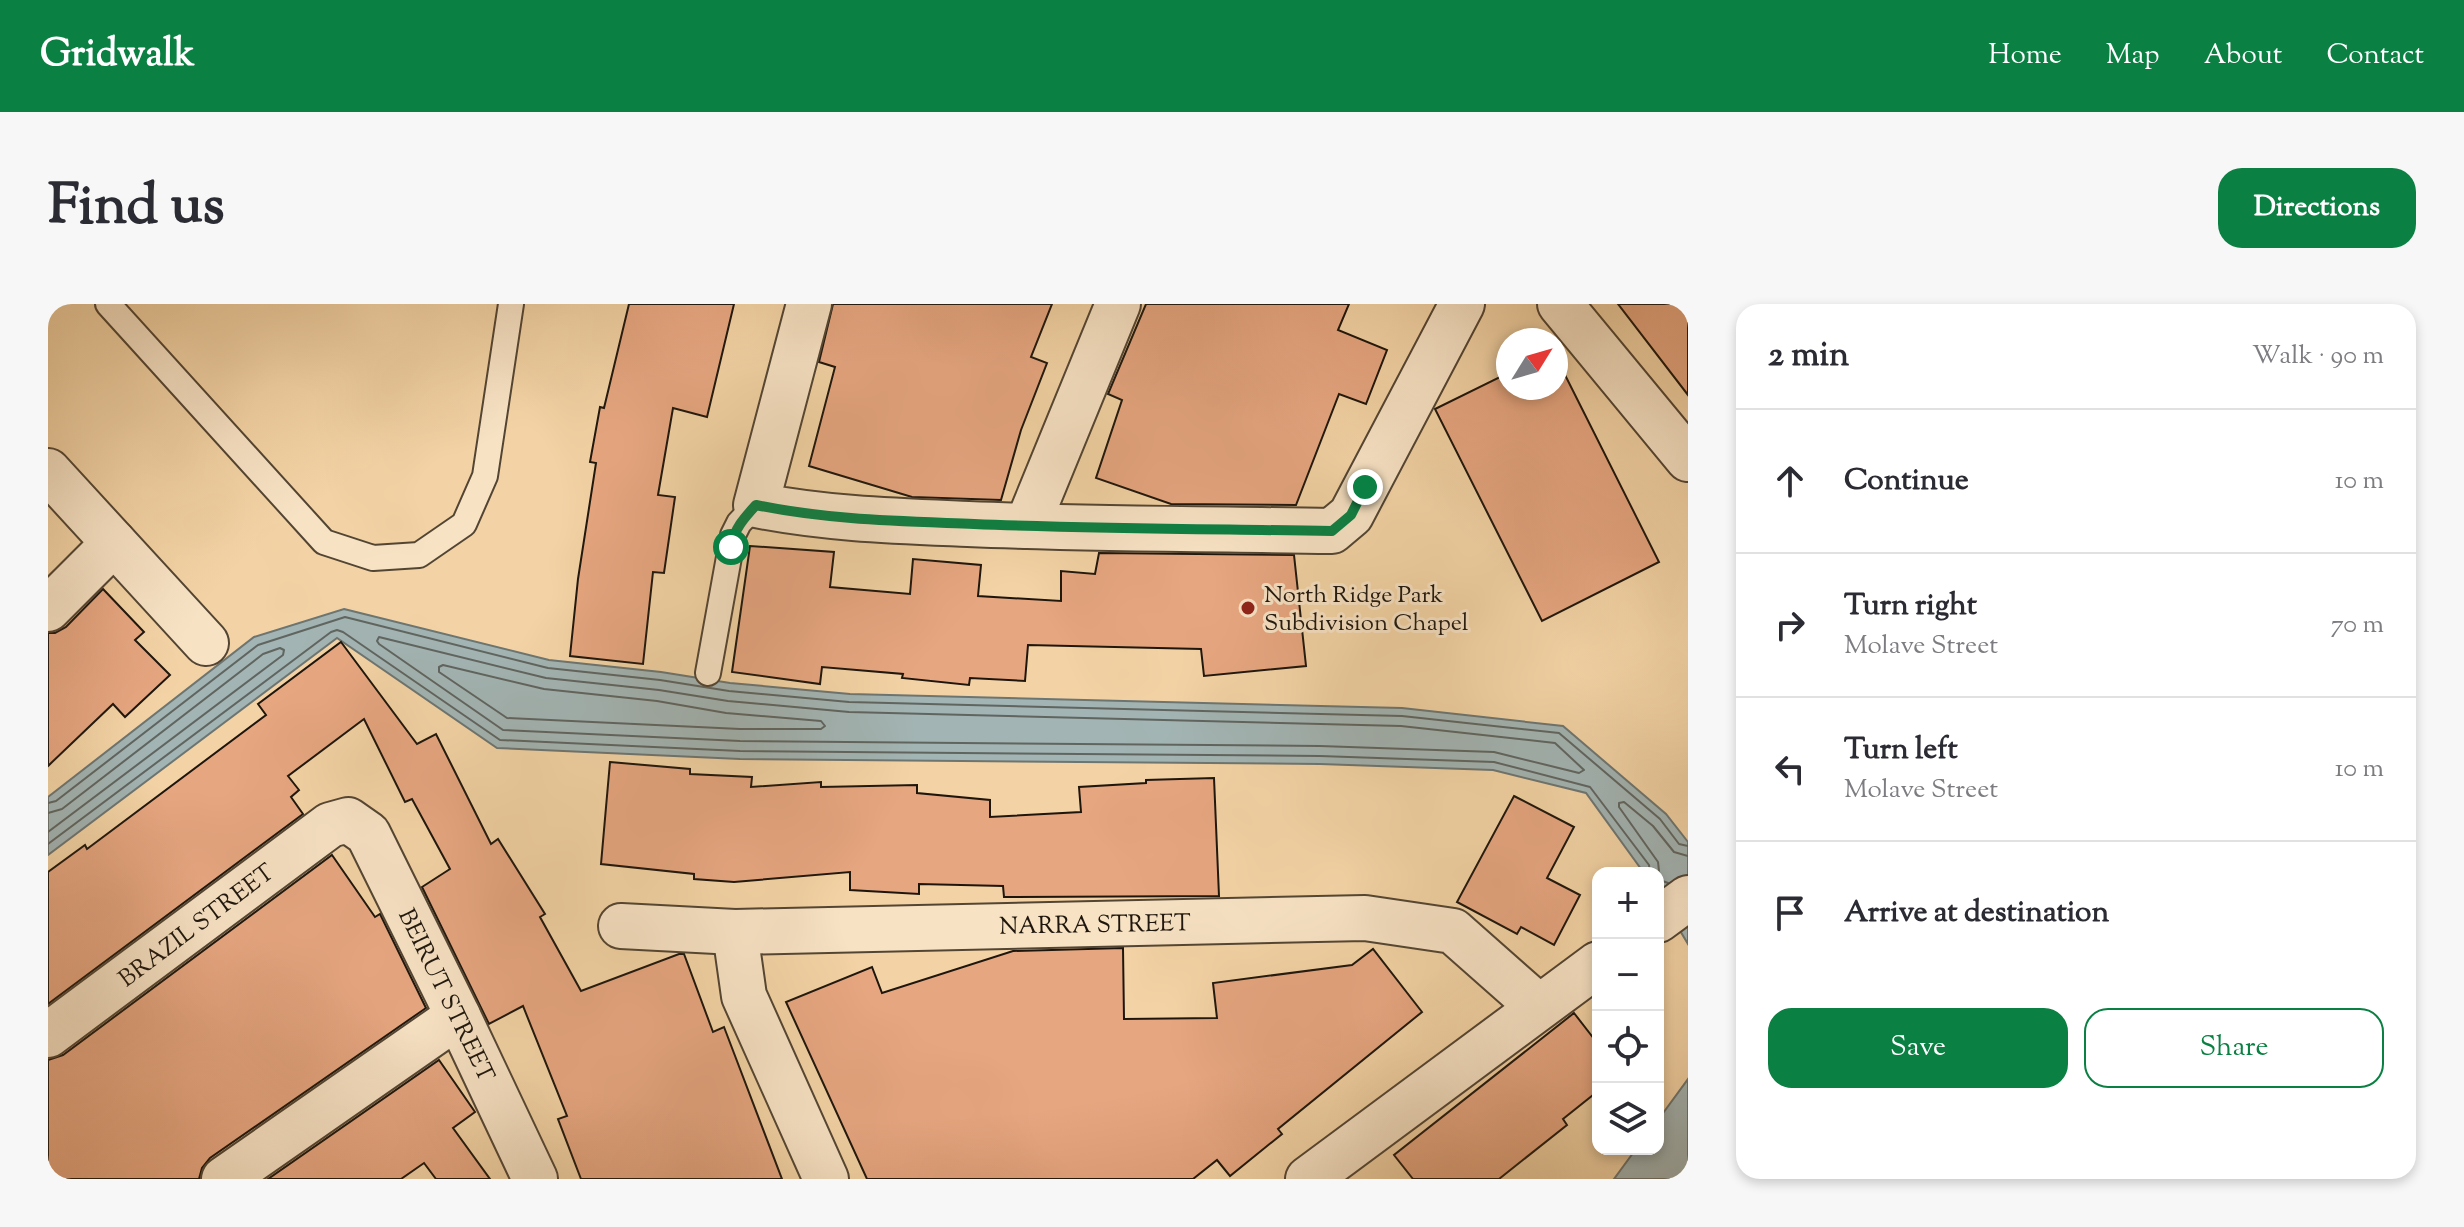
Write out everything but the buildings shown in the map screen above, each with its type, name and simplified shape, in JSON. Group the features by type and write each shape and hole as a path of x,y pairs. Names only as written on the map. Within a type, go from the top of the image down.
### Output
{"street":[{"path":"809,304 756,505 801,514 1027,526 1332,531 1351,515 1462,304"},
{"path":"1027,526 1118,304"},
{"path":"1560,304 1688,459"},
{"path":"48,471 206,643"},
{"path":"48,609 114,543"},
{"name":"BEIRUT STREET","path":"348,820 368,834 535,1179"},
{"name":"BRAZIL STREET","path":"48,1035 330,825 348,820"},
{"name":"NARRA STREET","path":"621,926 735,932 1365,918 1453,931 1539,1007"},
{"path":"735,932 744,996 826,1179"},
{"path":"1308,1179 1592,968"},
{"path":"224,1179 458,1016"}],"lane":[{"path":"108,304 324,542 373,558 419,555 464,524 485,476 511,304"},
{"path":"708,673 733,535 739,523 756,505"}],"water":[{"path":"344,609 549,660 730,683 850,694 1402,708 1563,726 1666,814 1688,842 1688,944 1664,904 1664,867 1640,867 1586,793 1493,770 1320,764 740,759 497,748 337,638 48,855 48,797 254,637"},
{"path":"1688,1079 1688,1179 1614,1179 1632,1155 1664,1155 1664,1112"}],"place":[{"name":"North Ridge Park Subdivision Chapel","path":"1248,608"}],"route":[{"path":"731,547 739,523 756,505 801,514 898,521 1332,531 1351,515 1365,487"}]}
